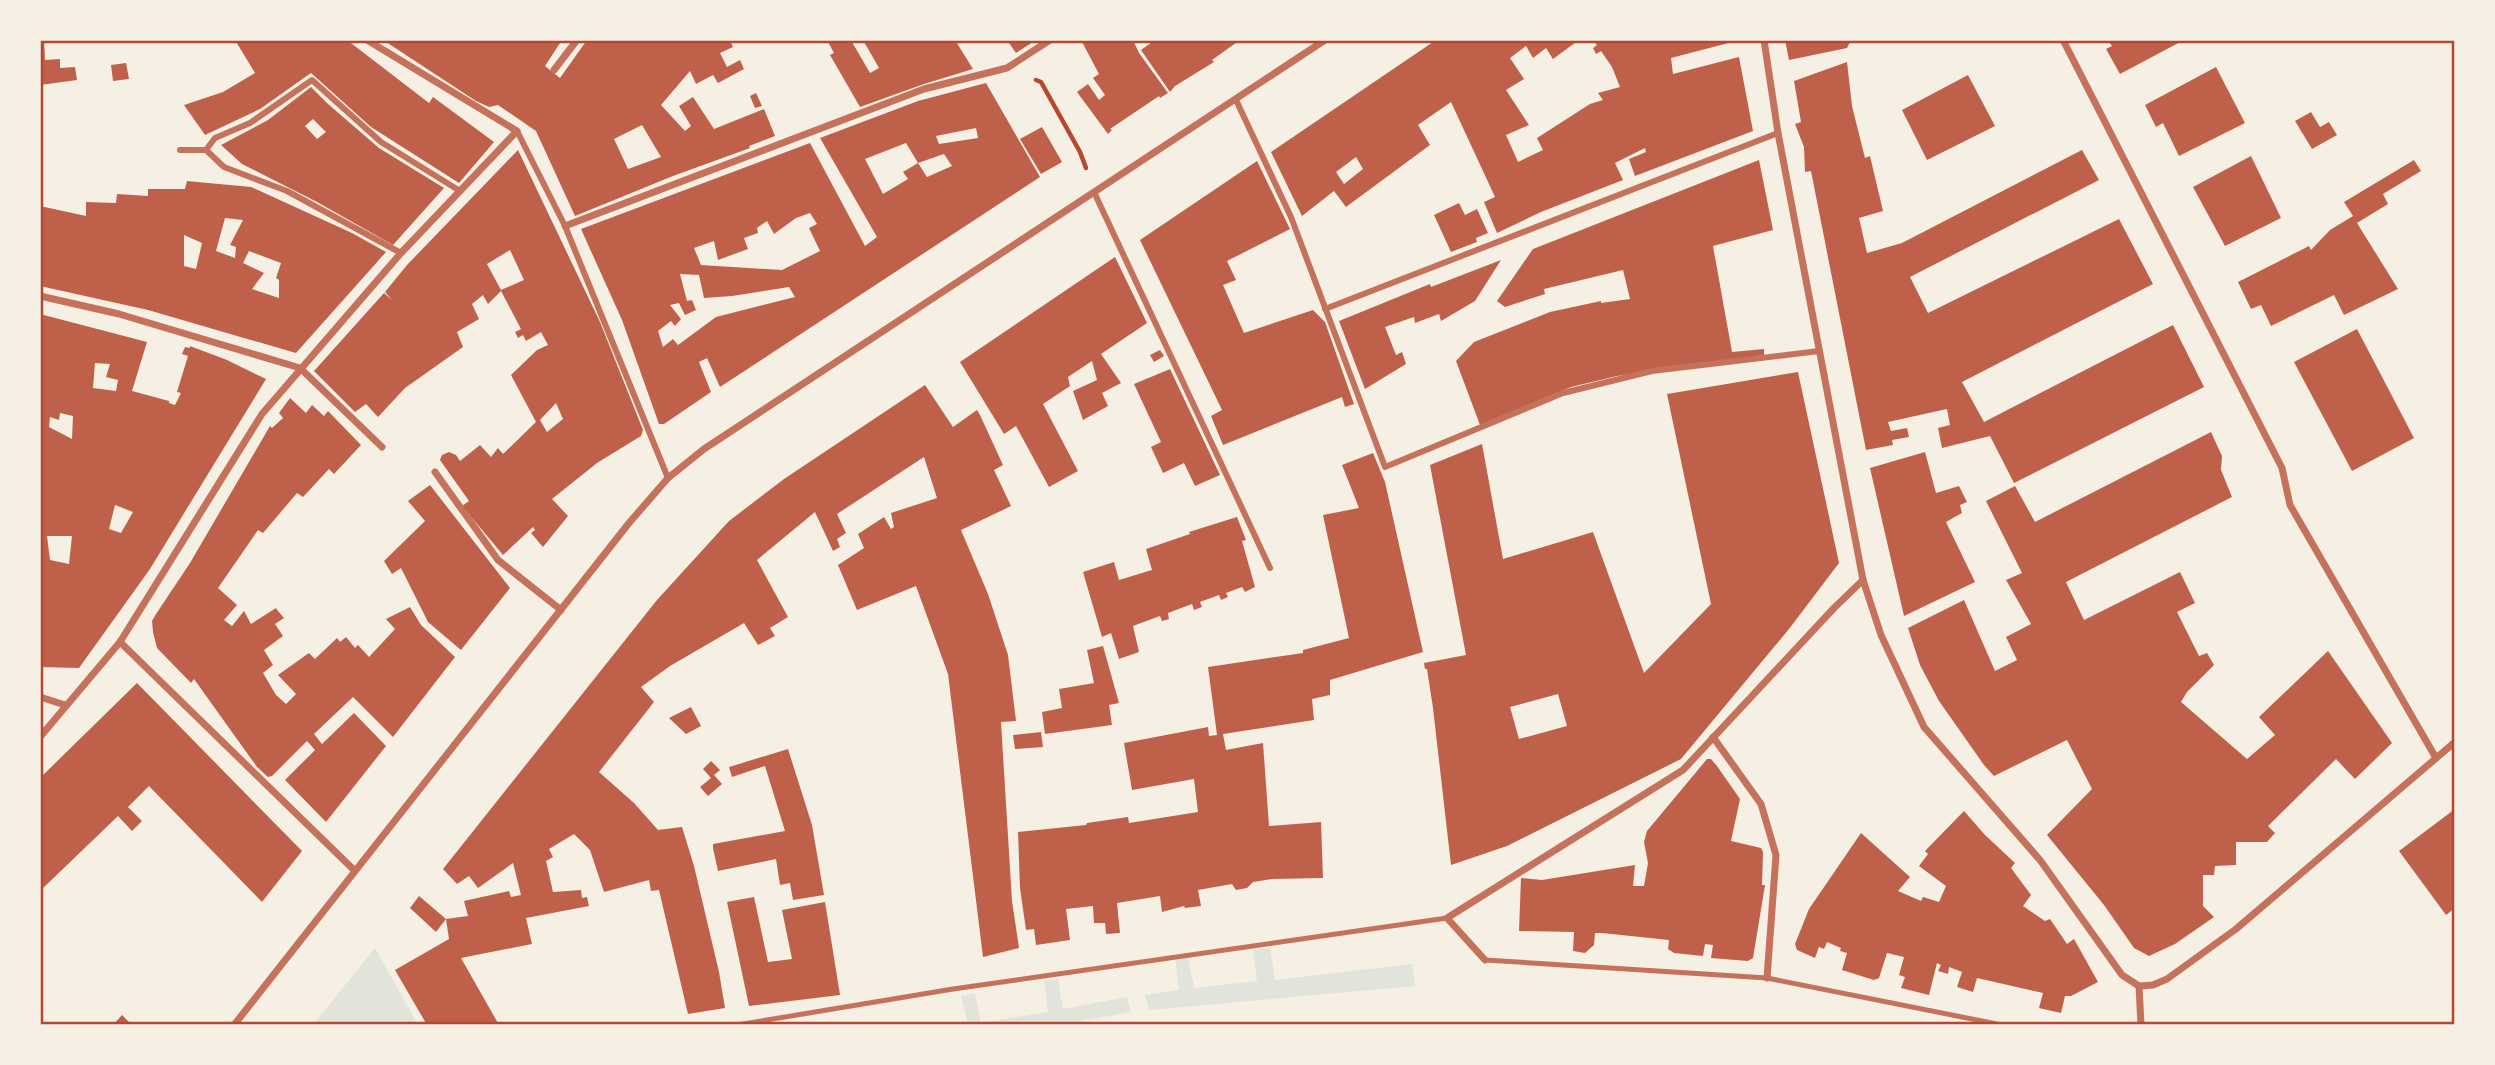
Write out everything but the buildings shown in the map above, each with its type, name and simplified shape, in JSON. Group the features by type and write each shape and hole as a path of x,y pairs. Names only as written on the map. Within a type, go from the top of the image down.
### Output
{"street":[{"path":"367,40 517,131 565,226 667,478"},
{"path":"554,70 577,40"},
{"path":"565,226 924,89 1007,68 1050,40"},
{"path":"234,1025 354,870 667,478 704,449 1325,40"},
{"path":"1764,40 1778,133 1863,580 1881,635 1924,727 2040,860 2122,975 2139,986 2153,985 2167,979 2236,929 2455,742"},
{"path":"2063,40 2282,468 2290,505 2436,758"},
{"path":"206,150 215,138 250,123 312,80 381,142 460,191"},
{"path":"1236,100 1291,217 1385,467 1563,393 1653,371 1819,351"},
{"path":"40,737 120,642 262,414 401,253 517,131"},
{"path":"1325,309 1778,133"},
{"path":"180,150 206,150 224,167 287,191 401,253"},
{"path":"1094,192 1270,568"},
{"path":"40,296 119,314 300,368 382,447"},
{"path":"435,472 498,560 561,610"},
{"path":"1485,961 1447,918 1683,770 1863,580"},
{"path":"120,642 354,870"},
{"path":"40,697 65,705"},
{"path":"1713,737 1761,804 1776,855 1767,978"},
{"path":"2139,986 2141,1025"}],"lane":[{"path":"737,1025 953,989 1447,918"},
{"path":"1485,961 1767,978 2002,1025"}],"path":[{"path":"1007,68 1041,82 1080,152 1094,192"}],"shaded area":[{"path":"375,948 418,1025 313,1025"},
{"path":"1270,948 1275,980 1412,964 1415,986 1149,1010 1145,995 1179,990 1175,957 1188,955 1194,988 1257,981 1253,950"},
{"path":"1058,979 1063,1009 1127,997 1131,1012 1057,1025 965,1025 968,1024 961,996 975,993 981,1023 1048,1012 1044,981"}]}
